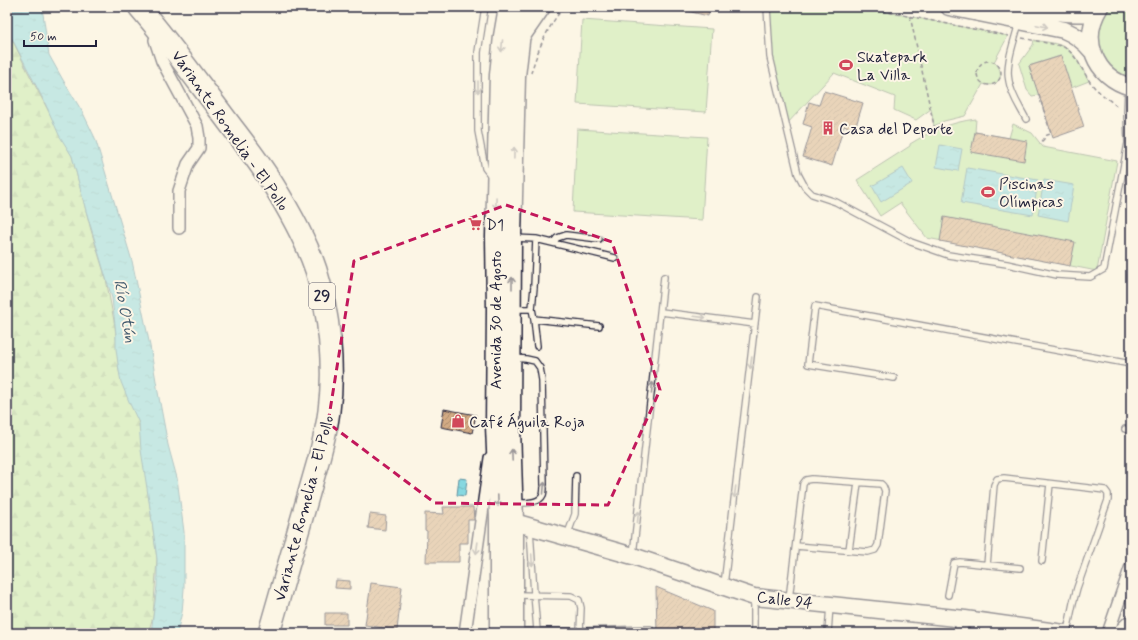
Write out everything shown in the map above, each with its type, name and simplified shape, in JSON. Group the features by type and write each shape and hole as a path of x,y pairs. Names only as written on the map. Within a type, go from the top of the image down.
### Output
{"highway":[{"name":"Variante Romelia - El Pollo","path":"138,7 155,40 260,183 289,234 298,256 312,305 317,333 319,359 319,392 314,428 302,479 276,558 255,633"},
{"name":"Variante Romelia - El Pollo","path":"138,7 161,33 249,149 273,185 293,218 304,241 322,292 329,343 331,388 326,432 269,633"}],"main road":[{"name":"Avenida 30 de Agosto","path":"508,7 499,75 496,184 495,426 499,519 509,632"},
{"name":"Avenida 30 de Agosto","path":"509,632 522,524 514,504 511,428 511,358 516,76 524,7"},
{"path":"520,39 527,26 541,7"}],"street":[{"path":"949,7 1020,14 1061,14 1067,10 1087,14 1099,10"},
{"path":"1092,51 1091,40 1093,23 1099,10"},
{"path":"1020,14 1064,30 1082,40 1092,51 1099,66 1107,75 1116,82 1130,87"},
{"path":"155,40 162,61 197,126 199,138 199,148 188,164 179,191 179,228"},
{"path":"465,633 495,426"},
{"name":"Calle 94","path":"522,524 633,556 754,597 830,604 962,626 1064,633"},
{"path":"1108,633 1131,566"},
{"path":"1121,633 1131,624"}],"lane":[{"path":"485,7 478,52 478,131 485,168 496,184"},
{"path":"767,7 770,57 798,174 805,187 812,194 836,202 911,242 948,255 1007,264 1057,275 1090,277 1104,269 1128,143 1127,114 1130,87"},
{"path":"1020,14 1009,62 1008,81 1013,95 1026,119"},
{"path":"553,243 557,238 566,235 599,239"},
{"path":"512,237 553,243 615,258"},
{"path":"536,240 532,309 537,346"},
{"path":"633,556 664,277"},
{"path":"724,587 758,297"},
{"path":"894,378 808,364 815,306 1131,364"},
{"path":"512,309 532,309"},
{"path":"661,312 755,324"},
{"path":"534,319 599,326"},
{"path":"511,358 535,361 540,368 542,380 543,495 538,500 529,503 514,504"},
{"path":"567,537 575,514 576,476"},
{"path":"987,565 994,484 997,479 1004,478 1105,490 1108,494 1108,500 1077,588 1067,633"},
{"path":"788,600 803,484 806,480 812,479 880,484 884,486 885,491 878,545 875,550 868,552 796,546"},
{"path":"849,550 858,483"},
{"path":"1042,561 1050,484"},
{"path":"522,524 534,594 537,630"},
{"path":"948,595 954,562 1020,568"},
{"path":"514,595 534,594 572,596 579,600 581,608 580,631"},
{"path":"754,597 754,633"},
{"path":"828,633 830,604"},
{"path":"509,632 537,630 580,631 650,629"}],"path":[{"path":"516,76 530,75 537,54 551,25 564,7"},
{"path":"862,7 1008,36"},
{"path":"910,16 935,130"},
{"path":"1034,40 1067,48 1078,61 1089,81 1095,88 1127,114"},
{"path":"986,62 994,63 1000,69 1000,77 995,84 983,84 977,74 979,66 986,62"},
{"path":"1039,95 1051,134 1047,135 1040,144"}],"highlighted area":[{"path":"506,205 612,242 660,390 608,505 435,503 328,423 354,261"}],"green space":[{"name":"Skatepark La Villa","path":"767,7 862,7 1008,36 994,62 1000,71 999,79 993,84 983,84 965,116 944,121 934,126 931,109 916,120 894,110 895,97 834,73 786,125 770,57"},
{"path":"1100,7 1131,7 1131,87 1094,56"},
{"path":"582,20 712,29 706,112 577,104"},
{"path":"7,29 72,156 91,230 106,279 115,326 119,371 139,423 157,559 153,617 148,633 7,633"},
{"path":"1034,40 1056,44 1067,48 1075,56 1089,81 1071,88 1060,56 1029,66 1039,95 1032,96 1027,90 1019,64 1033,45"},
{"name":"Piscinas Olímpicas","path":"976,119 975,132 1009,138 1013,124 1032,133 1043,147 1117,161 1097,271 927,238 900,203 880,216 857,180 910,146 910,144 926,135 950,125"},
{"path":"577,129 707,137 702,220 573,212"}],"water":[{"name":"Río Otún","path":"7,7 41,7 49,55 83,113 95,138 132,261 150,346 168,445 177,478 184,532 184,589 182,612 177,633 151,633 157,586 157,559 141,450 139,423 121,382 119,371 112,298 86,211 72,156 59,135 45,103 7,29"},
{"path":"940,145 962,149 958,171 936,167"},
{"path":"903,168 912,183 881,202 872,186"},
{"path":"967,168 1038,180 1033,215 961,203"},
{"path":"1044,180 1074,185 1068,221 1038,215"},
{"path":"459,478 467,479 465,496 457,495"}],"building":[{"path":"683,7 710,7 708,16 683,10"},
{"path":"1061,56 1084,127 1053,138 1029,66"},
{"name":"Casa del Deporte","path":"824,91 863,103 855,129 844,126 832,166 803,157 812,127 803,124 809,102 819,105"},
{"path":"975,132 1027,141 1024,161 971,152"},
{"path":"944,217 1075,242 1070,266 940,241"},
{"name":"Café Águila Roja","path":"444,409 476,415 472,433 441,427"},
{"path":"443,507 473,507 474,520 468,520 468,543 459,543 459,562 426,562 427,531 425,530 425,513 444,514"},
{"path":"370,514 386,516 385,530 368,528"},
{"path":"336,580 350,581 350,589 335,588"},
{"path":"371,583 402,587 397,630 365,625"},
{"path":"656,587 713,611 713,633 657,633"},
{"path":"325,613 347,613 347,625 325,625"}],"place":[{"name":"Skatepark La Villa","path":"846,65"},
{"name":"Casa del Deporte","path":"828,128"},
{"name":"Piscinas Olímpicas","path":"988,192"},
{"name":"D1","path":"475,224"},
{"name":"Café Águila Roja","path":"458,421"}]}
